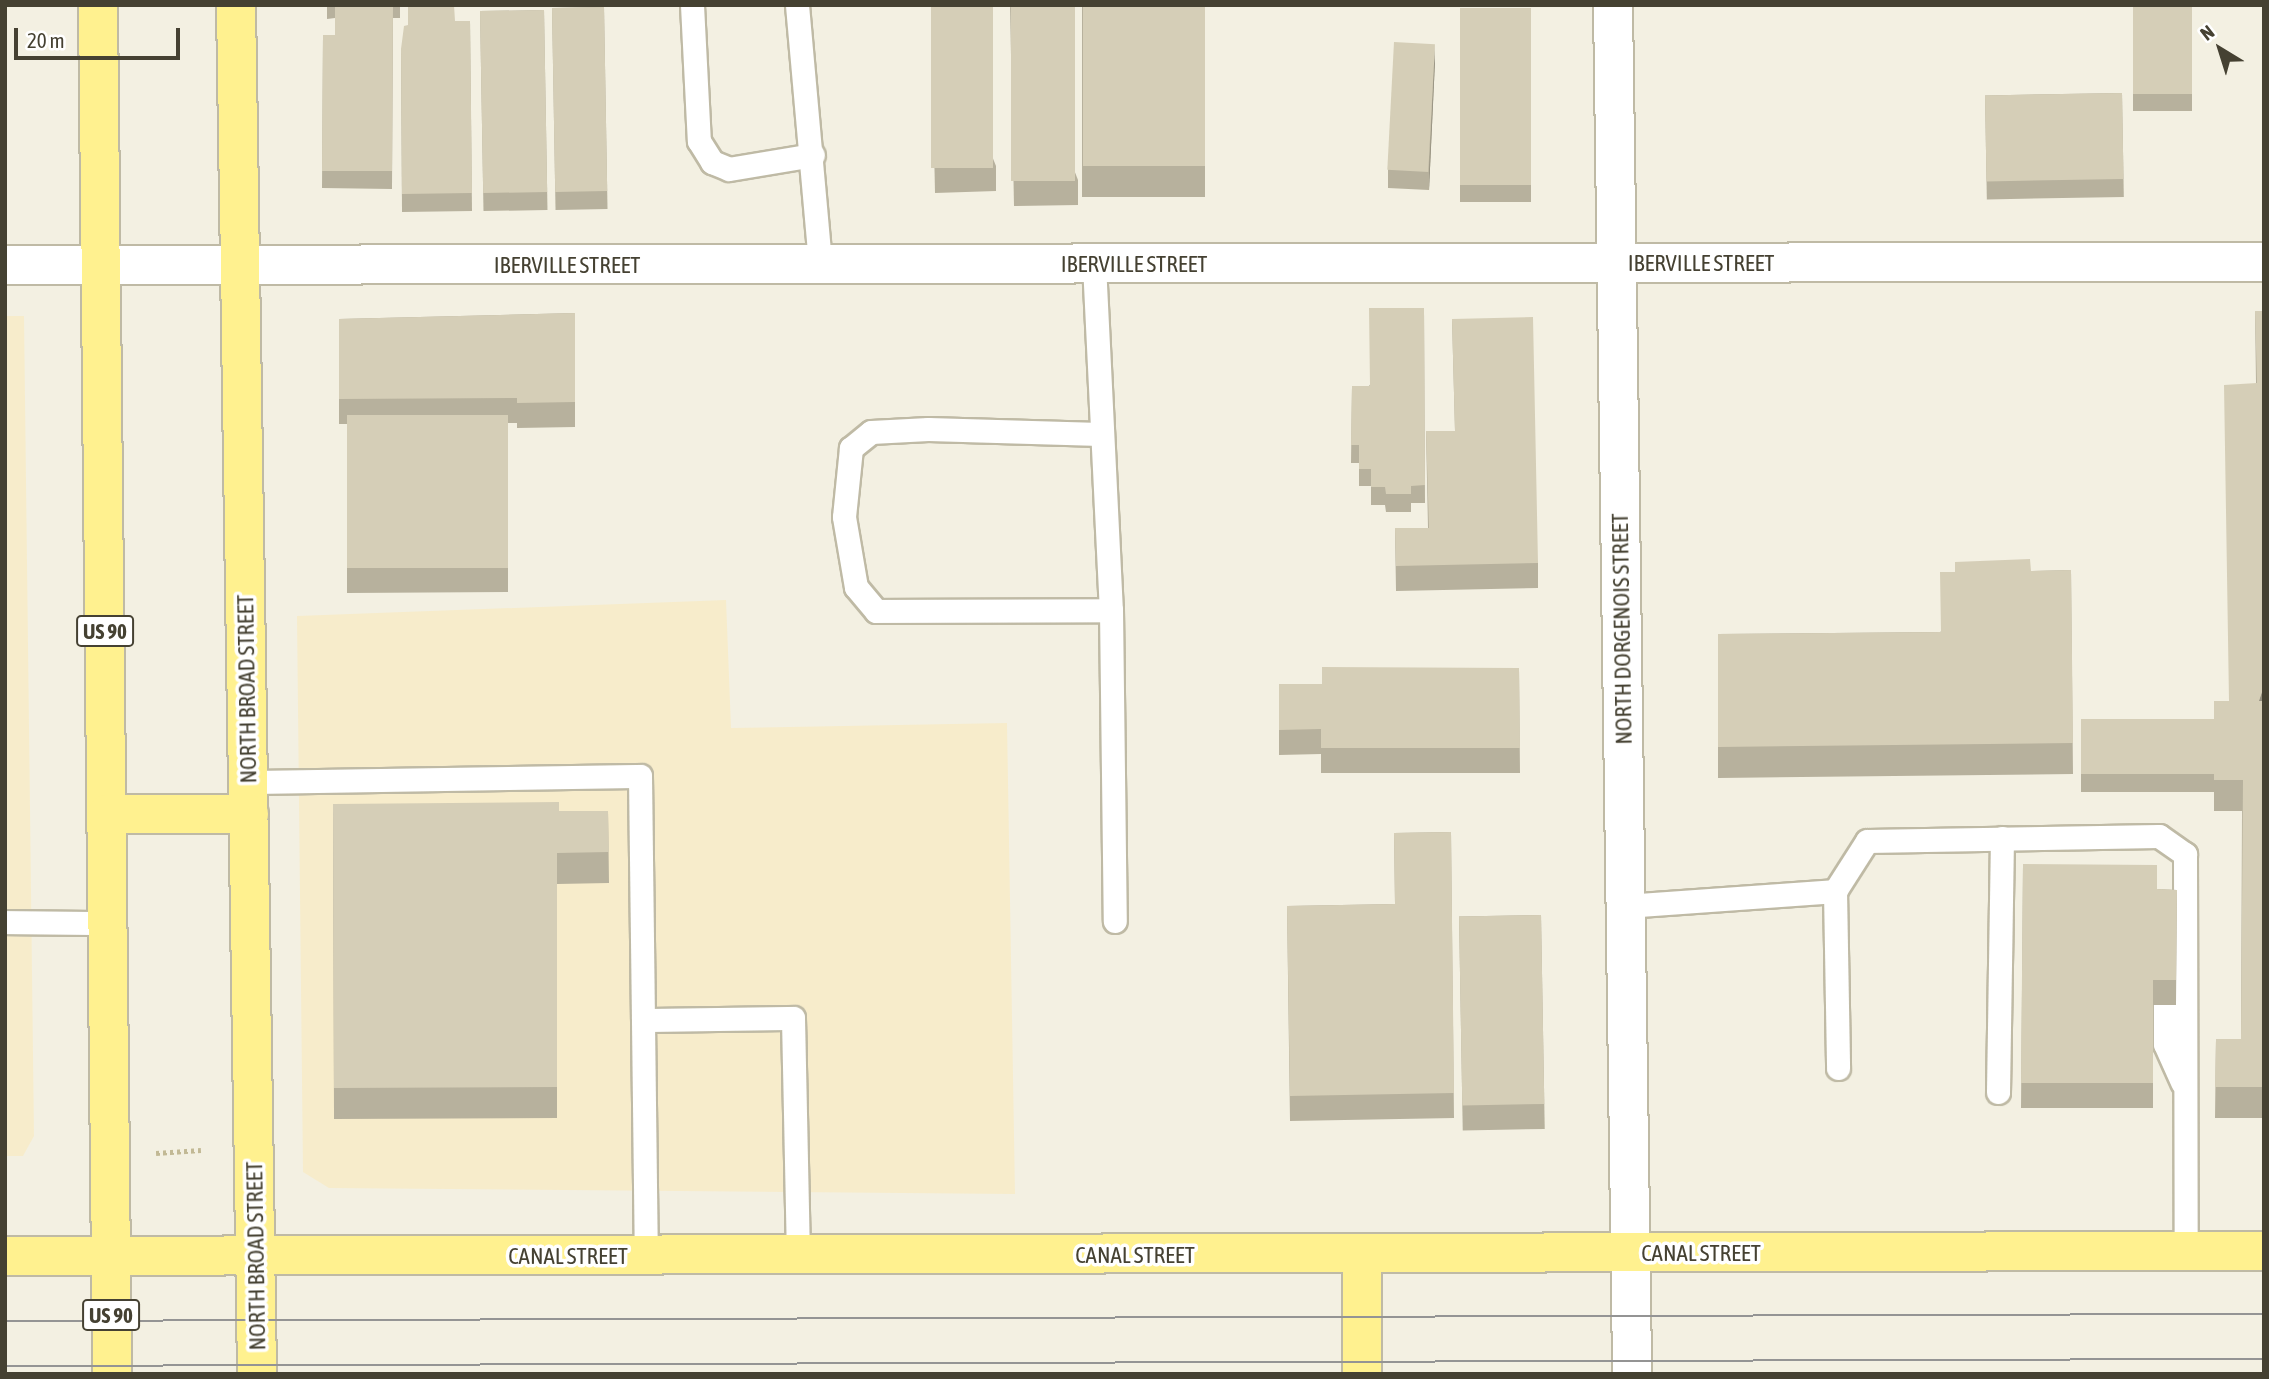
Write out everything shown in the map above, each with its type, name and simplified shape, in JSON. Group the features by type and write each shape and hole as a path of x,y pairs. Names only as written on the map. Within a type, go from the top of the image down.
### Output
{"main road":[{"name":"US 90","path":"98,5 112,1374"},
{"name":"NORTH BROAD STREET","path":"236,5 257,1374"},
{"path":"107,814 249,798"},
{"name":"CANAL STREET","path":"5,1256 2264,1251"},
{"path":"1362,1254 1362,1374"}],"street":[{"name":"NORTH DORGENOIS STREET","path":"1613,5 1632,1374"},
{"name":"IBERVILLE STREET","path":"5,265 2264,261"}],"lane":[{"path":"692,5 699,141 712,162 729,169 813,155"},
{"path":"797,5 813,155 820,265"},
{"path":"1094,264 1100,434 1111,610 1115,920"},
{"path":"1100,434 928,429 871,432 850,448 844,517 856,587 876,611 1111,610"},
{"path":"249,798 640,776 646,1256"},
{"path":"1838,1068 1835,891 1867,841 2159,836 2185,853"},
{"path":"1998,1092 2002,838"},
{"path":"2165,914 2165,895 2185,853"},
{"path":"2185,853 2186,1251"},
{"path":"1626,906 1835,891"},
{"path":"5,922 106,923"},
{"path":"2165,1005 2165,1044 2186,1090"},
{"path":"643,1020 793,1018 798,1256"}],"path":[{"path":"142,1154 201,1150"}],"shaded area":[{"path":"5,316 24,316 34,1136 23,1156 5,1156"},
{"path":"726,600 731,728 1007,723 1015,1194 329,1188 303,1172 297,616"}],"building":[{"path":"335,5 393,5 392,171 322,171 323,35 335,35"},
{"path":"408,5 454,5 455,21 470,21 472,193 402,194 401,49 404,26 408,25"},
{"path":"931,5 993,5 993,168 931,168"},
{"path":"1011,5 1075,5 1075,181 1011,181"},
{"path":"1083,5 1205,5 1205,166 1083,166"},
{"path":"2133,5 2192,5 2192,94 2133,94"},
{"path":"604,7 607,191 555,192 552,8"},
{"path":"1460,8 1531,8 1531,185 1460,185"},
{"path":"544,10 547,192 483,193 480,11"},
{"path":"1394,42 1435,44 1428,172 1387,170"},
{"path":"2122,93 2124,179 1987,181 1985,95"},
{"path":"1369,308 1424,308 1425,485 1411,486 1411,494 1386,494 1385,487 1371,487 1371,469 1359,469 1359,445 1351,445 1352,386 1370,386"},
{"path":"2255,311 2264,311 2264,686 2259,701 2229,701 2224,385 2257,383"},
{"path":"575,313 575,402 517,403 517,398 339,399 339,319"},
{"path":"1533,317 1538,563 1396,566 1395,528 1429,528 1426,431 1455,431 1452,319"},
{"path":"347,415 508,415 508,568 347,568"},
{"path":"2030,559 2031,571 2071,570 2073,743 1718,747 1718,634 1941,632 1940,572 1955,572 1955,562"},
{"path":"1322,667 1519,668 1520,748 1321,748 1321,729 1279,730 1279,684 1322,684"},
{"path":"2214,701 2264,701 2264,1087 2215,1087 2216,1039 2241,1039 2243,780 2214,780"},
{"path":"2081,719 2214,719 2214,774 2081,774"},
{"path":"559,802 559,811 608,811 609,852 557,853 557,1087 334,1088 333,804"},
{"path":"1451,832 1454,1093 1290,1096 1287,906 1395,904 1394,833"},
{"path":"2023,864 2157,865 2157,889 2177,890 2176,980 2153,980 2153,1083 2021,1083"},
{"path":"1541,915 1544,1104 1462,1105 1459,916"}],"tram line":[{"path":"5,1321 2264,1314"},
{"path":"5,1366 2264,1359"}]}
